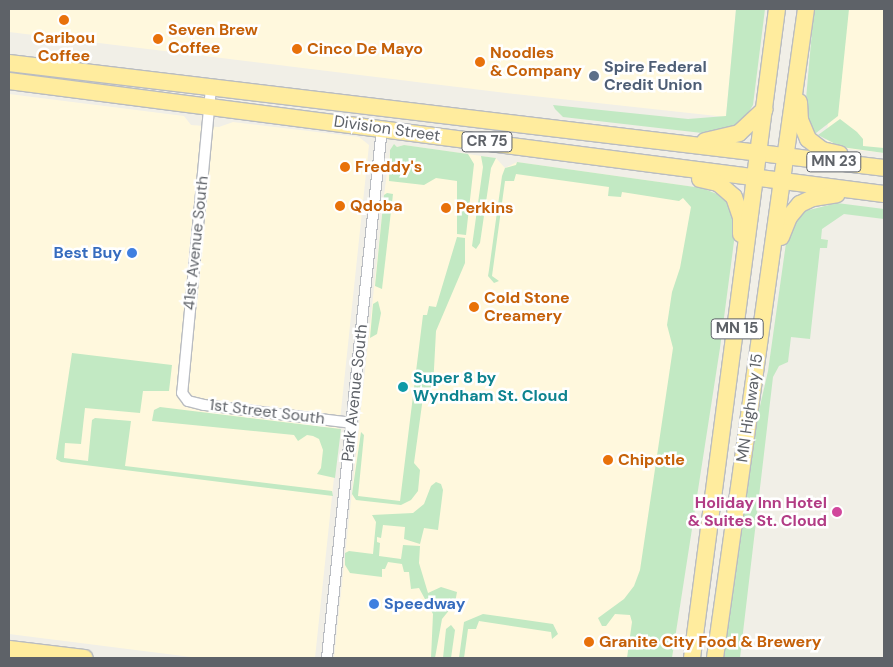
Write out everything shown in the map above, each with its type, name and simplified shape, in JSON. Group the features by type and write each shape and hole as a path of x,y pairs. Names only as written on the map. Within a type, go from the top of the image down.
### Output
{"highway":[{"name":"MN Highway 15","path":"692,658 744,278 777,9"},
{"name":"MN Highway 15","path":"715,658 806,9"},
{"name":"Division Street","path":"9,62 211,88 884,168"},
{"path":"796,71 800,120 808,139 822,150 884,160"},
{"name":"Division Street","path":"9,81 880,193"},
{"path":"688,144 735,135 764,109"},
{"path":"614,160 643,172 709,180 728,189 738,203 741,217 744,278"},
{"path":"771,260 789,217 802,203 824,194 880,193"},
{"path":"9,649 84,658"}],"street":[{"name":"41st Avenue South","path":"184,398 181,381 211,88"},
{"name":"Park Avenue South","path":"328,658 382,128"},
{"name":"1st Street South","path":"184,398 204,404 352,423"}],"shaded area":[{"path":"9,9 736,9 726,117 506,93 9,32"},
{"path":"841,9 884,9 884,153 848,149 826,141"},
{"path":"9,94 184,116 191,125 219,127 233,122 359,137 369,145 315,658 199,658 9,634"},
{"path":"394,144 397,147 404,145 496,158 505,168 517,162 702,188 717,194 729,205 733,245 672,658 334,658 384,195 390,150"}],"green space":[{"path":"736,9 765,9 753,105 742,123 725,131 702,133 563,117 555,109 553,105 688,119 726,116"},
{"path":"814,9 849,9 838,116 816,133 812,132 805,110"},
{"path":"840,119 863,139 863,146 884,148 884,153 841,147 818,135"},
{"path":"394,144 397,147 404,145 468,154 474,164 466,235 457,234 457,181 436,178 424,185 389,181 390,150"},
{"path":"481,156 496,158 491,168 480,243 476,249 472,246 483,167"},
{"path":"517,162 702,188 717,194 733,208 735,234 720,348 672,658 627,658 632,622 630,615 615,614 606,626 602,626 598,618 624,599 634,586 640,570 673,348 667,325 672,292 680,268 691,207 683,198 679,201 622,192 621,197 608,196 609,187 516,174 514,181 505,181 492,276 499,281 494,283 488,276 502,176 505,168 516,165"},
{"path":"387,193 393,194 382,289 375,286 384,195"},
{"path":"837,203 884,209 884,219 844,214 822,229 821,239 828,240 827,248 820,248 810,339 791,337 788,362 779,366 773,377 740,658 724,658 729,592 750,450 768,371 787,236 803,208 805,211"},
{"path":"457,237 465,238 465,263 436,331 433,388 424,390 414,463 420,470 418,491 411,500 401,505 356,500 352,494 361,432 364,435 358,496 400,501 423,315 427,315 429,306 436,307"},
{"path":"378,301 381,313 377,334 370,338 373,304"},
{"path":"72,353 172,365 169,391 143,391 140,413 85,408 81,444 65,443 64,458 88,461 92,420 95,418 131,421 125,466 332,491 333,496 61,462 56,459"},
{"path":"160,407 341,429 335,478 317,474 321,468 323,450 319,439 313,436 307,435 298,441 294,435 152,421 154,410"},
{"path":"436,482 441,484 443,490 438,530 424,528 420,544 404,539 405,527 383,525 381,538 377,537 377,542 380,543 379,556 401,559 403,545 420,546 419,563 428,593 441,587 457,592 455,603 442,619 435,658 431,658 433,614 419,588 411,589 409,572 404,572 402,564 388,562 385,569 382,569 382,577 350,573 345,565 345,553 349,551 373,554 376,522 372,515 413,513 424,504 431,486"},
{"path":"483,614 553,624 558,634 552,639 551,632 479,621 476,629 468,629 464,658 459,658 464,622"},
{"path":"451,625 455,630 451,658 443,658 446,629"}],"place":[{"name":"Caribou Coffee","path":"64,20"},
{"name":"Seven Brew Coffee","path":"158,39"},
{"name":"Cinco De Mayo","path":"297,49"},
{"name":"Noodles & Company","path":"480,62"},
{"name":"Spire Federal Credit Union","path":"594,76"},
{"name":"Freddy's","path":"345,167"},
{"name":"Qdoba","path":"340,206"},
{"name":"Perkins","path":"446,208"},
{"name":"Best Buy","path":"132,253"},
{"name":"Cold Stone Creamery","path":"474,307"},
{"name":"Super 8 by Wyndham St. Cloud","path":"403,387"},
{"name":"Chipotle","path":"608,460"},
{"name":"Holiday Inn Hotel & Suites St. Cloud","path":"837,512"},
{"name":"Speedway","path":"374,604"},
{"name":"Granite City Food & Brewery","path":"589,642"}]}
